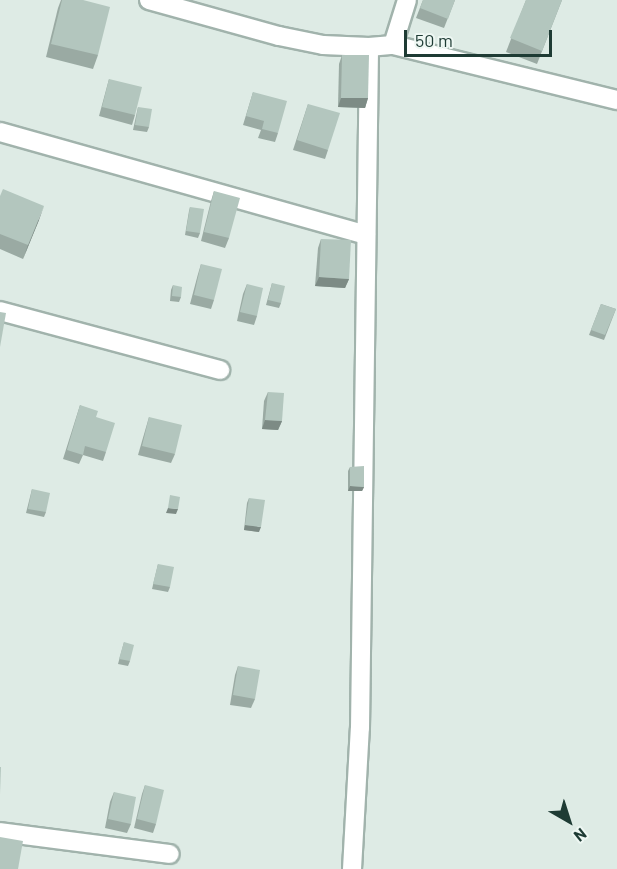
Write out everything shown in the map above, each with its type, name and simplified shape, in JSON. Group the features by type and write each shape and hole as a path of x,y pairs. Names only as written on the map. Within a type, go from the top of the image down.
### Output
{"street":[{"path":"148,0 279,36 323,45 369,47 393,45 617,100"},
{"path":"393,45 407,0"},
{"path":"352,869 360,728 369,47"},
{"path":"0,132 366,235"},
{"path":"0,311 220,370"},
{"path":"0,832 170,854"}],"building":[{"path":"62,0 83,0 110,7 98,55 51,44"},
{"path":"423,0 455,0 448,19 420,8"},
{"path":"526,0 562,0 542,51 510,38"},
{"path":"342,55 369,55 368,98 341,98"},
{"path":"109,79 142,87 135,115 102,107"},
{"path":"253,92 287,101 278,133 262,129 264,121 246,116"},
{"path":"308,104 340,113 328,150 297,140"},
{"path":"138,107 152,109 149,127 135,125"},
{"path":"3,189 44,206 28,245 0,234 0,196"},
{"path":"214,191 240,198 229,238 204,232"},
{"path":"190,207 204,209 200,233 186,231"},
{"path":"321,239 351,240 349,279 319,277"},
{"path":"201,264 222,269 214,300 194,295"},
{"path":"272,283 285,286 281,303 268,300"},
{"path":"247,284 263,288 257,316 240,312"},
{"path":"173,285 182,287 181,297 172,296"},
{"path":"601,304 616,309 605,335 591,330"},
{"path":"0,312 6,313 0,347"},
{"path":"268,392 284,393 282,421 265,420"},
{"path":"80,405 98,411 96,417 115,423 106,452 85,446 83,455 67,450"},
{"path":"149,417 182,425 175,454 142,446"},
{"path":"364,466 364,487 350,486 350,467"},
{"path":"32,489 50,493 46,512 28,509"},
{"path":"170,495 180,497 178,509 168,508"},
{"path":"249,498 265,500 261,527 245,525"},
{"path":"158,564 174,567 170,587 153,584"},
{"path":"124,642 134,645 130,661 119,659"},
{"path":"238,666 260,670 255,699 233,695"},
{"path":"145,785 164,790 156,824 137,819"},
{"path":"114,792 136,797 131,824 108,819"},
{"path":"0,837 23,841 18,869 0,869"}]}
